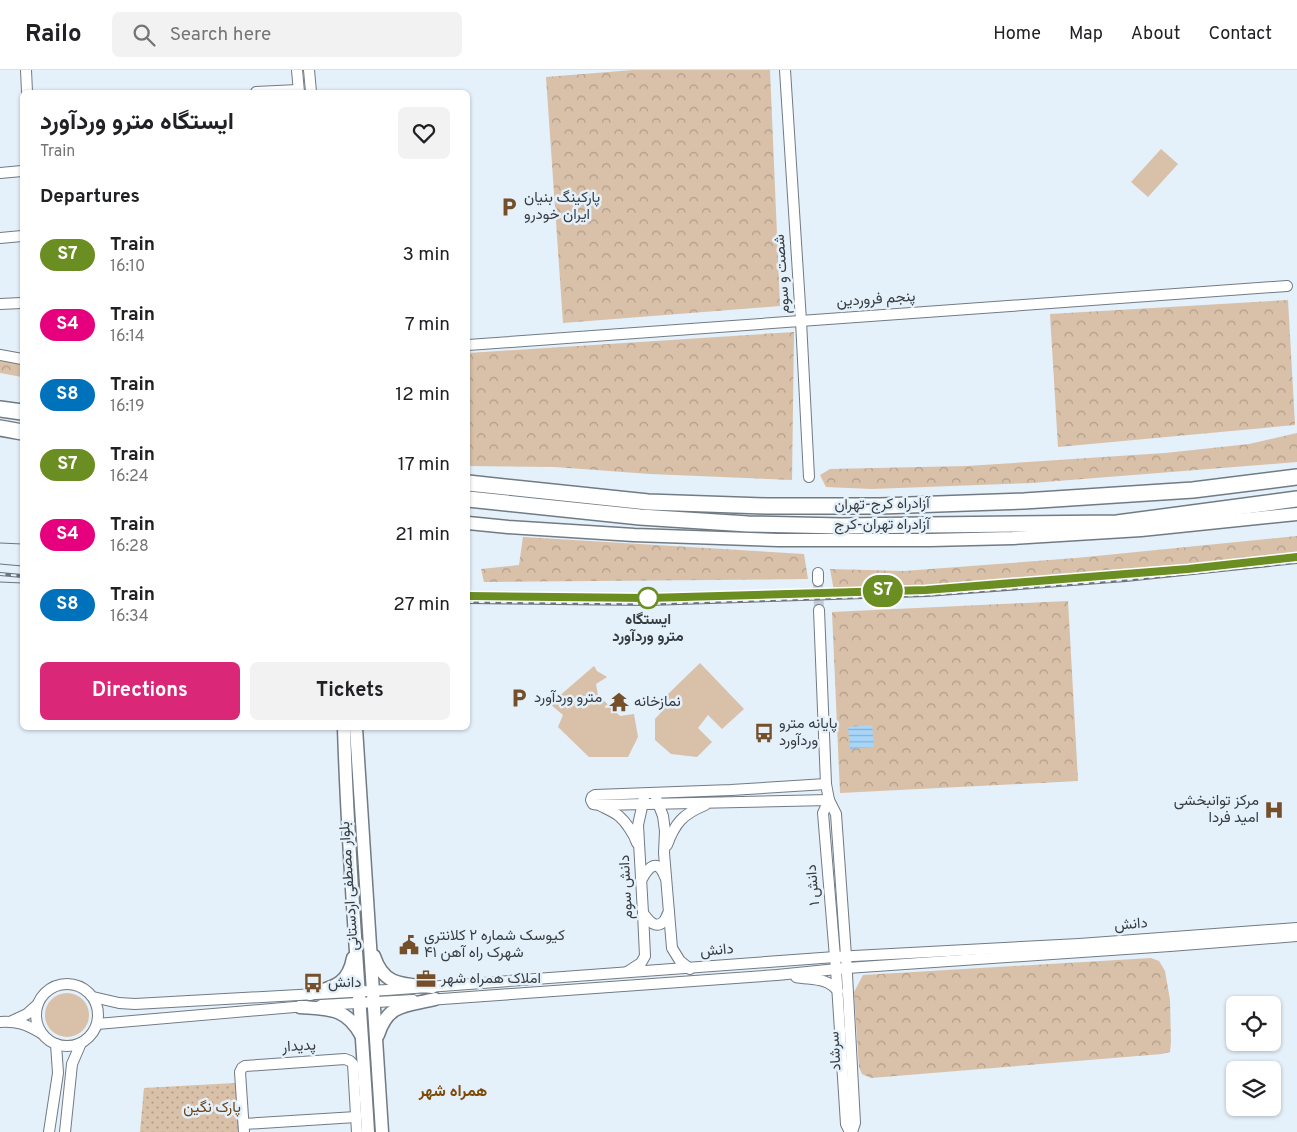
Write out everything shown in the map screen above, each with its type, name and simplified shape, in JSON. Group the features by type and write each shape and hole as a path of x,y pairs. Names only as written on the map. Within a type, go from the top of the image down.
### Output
{"highway":[{"path":"0,409 20,412"},
{"path":"0,428 20,432"},
{"name":"آزادراه کرج-تهران","path":"470,482 648,502 766,506 880,506 1024,502 1193,490 1297,477"},
{"name":"آزادراه تهران-کرج","path":"470,499 650,517 748,524 841,526 1117,523 1297,499"}],"main road":[{"path":"470,523 634,535 779,540 930,540 1013,538 1140,530 1297,514"},
{"name":"بلوار مصطفی اردستانی","path":"344,730 355,946 368,1132"},
{"name":"بلوار مصطفی اردستانی","path":"356,730 382,1132"},
{"path":"371,942 379,970 390,980 434,993"},
{"path":"310,994 334,987 345,979 351,969 355,946"},
{"path":"376,1040 384,1020 391,1012 434,993"},
{"path":"300,1007 340,1012 349,1018 362,1037"},
{"path":"364,1063 370,1055 374,1056 378,1061"}],"street":[{"path":"26,70 27,90"},
{"path":"297,70 298,90"},
{"path":"309,70 311,90"},
{"name":"شصت و سوم","path":"785,70 802,321 809,477"},
{"path":"0,172 20,171"},
{"path":"0,238 20,236"},
{"name":"پنجم فروردین","path":"470,345 1287,286"},
{"path":"0,304 20,303"},
{"path":"0,355 20,358"},
{"name":"دانش ۱","path":"819,610 826,784 829,800 836,814 846,956 841,968"},
{"path":"826,784 595,795 591,800 593,804 600,805 829,800"},
{"path":"650,792 658,803 663,816 664,854 672,948 680,961 690,969"},
{"name":"دانش سوم","path":"627,972 641,963 644,956 644,913 638,825 643,804 650,792"},
{"name":"دانش ۱","path":"829,800 823,813 835,957 841,968"},
{"path":"664,854 671,834 685,815 711,802"},
{"path":"600,805 619,816 635,839 640,855"},
{"path":"642,880 646,870 654,866 661,869 666,880"},
{"path":"644,913 649,922 655,924 664,920 669,912"},
{"name":"دانش","path":"434,993 627,972 690,969 846,956 1079,944 1297,928"},
{"name":"دانش","path":"93,997 119,1003 135,1004 310,994 373,997 778,975 841,968 1297,936"},
{"name":"سرشاد","path":"841,968 838,991 846,1124 851,1132"},
{"name":"سرشاد","path":"841,968 855,1123 851,1132"},
{"path":"778,975 823,980 834,985 838,991"},
{"path":"0,1022 12,1021 28,1025 56,1044 64,1046 73,1045 88,1038 93,1032 97,1024 97,1006 93,997 86,990 78,985 68,983 49,989 37,1005 26,1014 12,1021"},
{"name":"دانش","path":"97,1024 300,1007 359,997"},
{"path":"37,1005 37,1024 41,1033"},
{"path":"65,1132 72,1064 81,1042"},
{"path":"49,1132 58,1073 56,1044"},
{"name":"پدیدار","path":"244,1128 240,1072 242,1068 245,1066 345,1059 350,1060 353,1064 357,1132"},
{"path":"244,1128 356,1117"}],"green space":[{"path":"633,70 770,70 780,306 563,323 546,77"},
{"path":"1161,149 1178,164 1148,197 1131,182"},
{"path":"1288,300 1295,425 1058,447 1050,314"},
{"path":"794,332 792,480 650,474 555,467 470,466 470,353"},
{"path":"0,358 20,362 20,377 0,373"},
{"path":"1297,433 1297,462 1032,483 872,489 826,487 820,475 830,469 967,466 1165,453 1249,444"},
{"path":"1297,536 1297,556 989,589 834,591 830,569 904,571 1076,558"},
{"path":"523,537 804,554 808,579 484,582 481,569 519,565"},
{"path":"1068,601 1078,781 840,793 832,612"},
{"path":"700,663 744,709 722,729 708,715 698,728 712,742 697,757 671,754 655,740 655,719 664,709 665,697"},
{"path":"594,666 597,671 607,677 596,684 598,695 620,716 634,714 638,737 628,757 589,757 558,727 563,715 550,704"},
{"path":"1151,958 1159,961 1165,971 1170,1000 1170,1052 871,1078 862,1074 859,1067 854,992 863,975"},
{"path":"63,993 71,993 83,999 89,1015 83,1031 71,1037 63,1037 51,1031 45,1019 45,1011 51,999"},
{"name":"پارک نگین","path":"235,1083 240,1132 140,1132 144,1088"}],"water":[{"path":"872,725 874,747 850,749 848,727"}],"tunnel":[{"path":"818,581 819,610"}],"tram line":[{"path":"0,543 20,544"},
{"path":"0,564 20,566"},
{"path":"0,582 20,583"}],"railway":[{"path":"470,602 649,604 927,595 1126,580 1297,562"},
{"path":"0,574 20,576"}],"train":[{"name":"S7","path":"470,596 648,598 926,590 1188,569 1297,557"}],"place":[{"name":"پارکینگ بنیان ایران خودرو","path":"509,207"},
{"name":"ایستگاه مترو وردآورد","path":"648,598"},
{"name":"مترو وردآورد","path":"519,698"},
{"name":"نمازخانه","path":"619,702"},
{"name":"پایانه مترو وردآورد","path":"764,733"},
{"name":"مرکز توانبخشی امید فردا","path":"1274,810"},
{"name":"کیوسک شماره ۲ کلانتری ۴۱ شهرک راه آهن","path":"409,945"},
{"name":"املاک همراه شهر","path":"426,979"},
{"name":"دانش","path":"313,983"}],"district":[{"name":"همراه شهر","path":"453,1092"}]}
